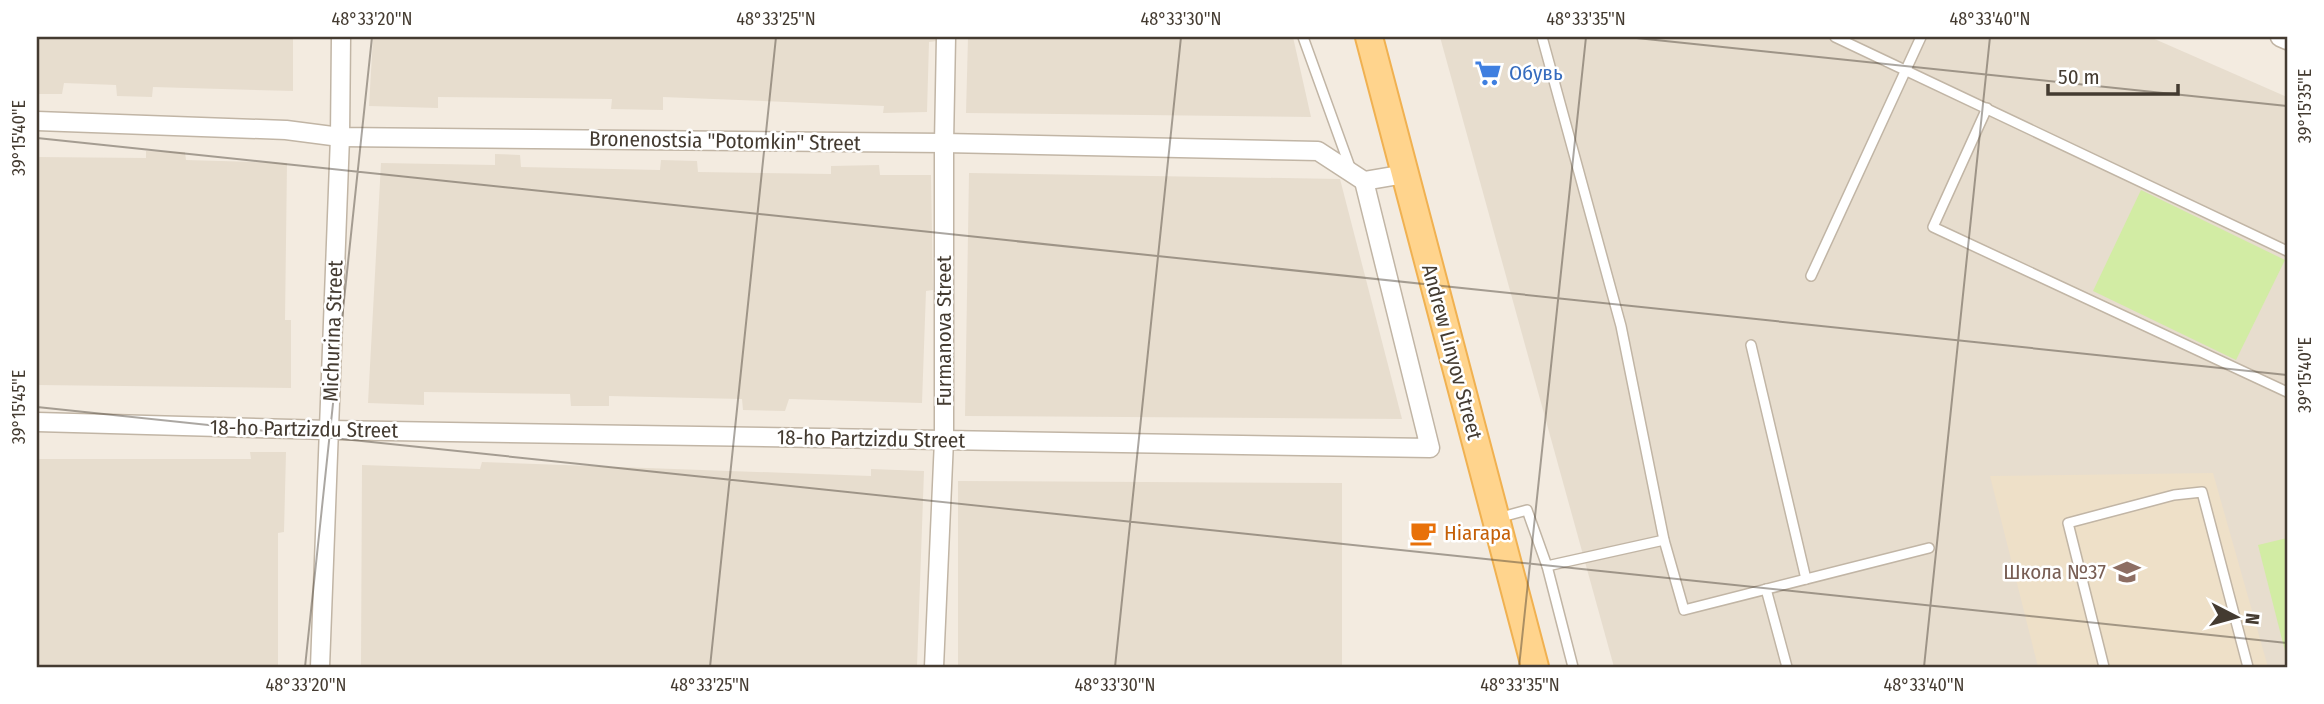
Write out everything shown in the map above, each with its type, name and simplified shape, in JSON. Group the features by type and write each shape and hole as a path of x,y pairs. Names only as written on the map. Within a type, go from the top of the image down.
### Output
{"main road":[{"name":"Andrew Linyov Street","path":"1369,37 1535,667"}],"street":[{"name":"Michurina Street","path":"320,667 340,137 341,37"},
{"name":"Furmanova Street","path":"934,667 944,440 946,37"},
{"path":"2280,37 2287,40"},
{"name":"Bronenostsia \"Potomkin\" Street","path":"37,121 286,130 340,137 944,143 1318,151 1358,177"},
{"path":"1358,177 1405,174"},
{"name":"18-ho Partzizdu Street","path":"37,422 329,430 1430,448 1358,177"}],"lane":[{"path":"1303,37 1358,177"},
{"path":"1542,37 1620,326 1664,540 1684,610 1929,548"},
{"path":"1835,37 2287,251"},
{"path":"1811,276 1921,37"},
{"path":"1987,108 1933,227 2287,392"},
{"path":"1751,345 1806,579"},
{"path":"2104,667 2068,523 2174,495 2202,492 2248,667"},
{"path":"1496,518 1527,510 1547,566 1573,667"},
{"path":"1547,566 1664,540"},
{"path":"1766,589 1787,667"}],"shaded area":[{"path":"37,37 293,37 293,91 153,87 152,97 117,96 116,85 64,83 62,94 37,94"},
{"path":"373,37 937,37 937,41 929,42 927,112 883,113 884,106 663,97 663,110 611,109 612,99 438,97 438,108 369,106"},
{"path":"968,37 1293,37 1311,117 966,113"},
{"path":"1440,37 2150,37 2287,97 2287,667 1614,667"},
{"path":"146,151 185,152 186,160 287,163 285,320 291,320 291,388 37,385 37,157 146,158"},
{"path":"495,154 520,155 521,167 660,170 661,160 697,161 698,172 831,174 831,166 879,165 880,175 931,175 933,290 926,291 922,403 789,399 785,411 743,410 742,399 609,396 609,406 571,406 570,394 424,392 424,405 368,403 381,163 495,165"},
{"path":"969,173 1340,179 1402,419 965,416"},
{"path":"250,452 286,452 284,532 278,533 278,667 37,667 37,459 251,459"},
{"path":"482,462 871,476 871,469 924,471 917,667 361,667 362,465 480,469"},
{"name":"Школа №37","path":"2213,473 2268,667 2038,667 1990,476"},
{"path":"958,481 1342,483 1342,667 958,667"}],"green space":[{"path":"2141,190 2285,260 2236,360 2093,291"},
{"path":"2287,538 2287,659 2258,545"}],"place":[{"name":"Обувь","path":"1488,73"},
{"name":"Ніагара","path":"1423,533"},
{"name":"Школа №37","path":"2127,572"}]}
